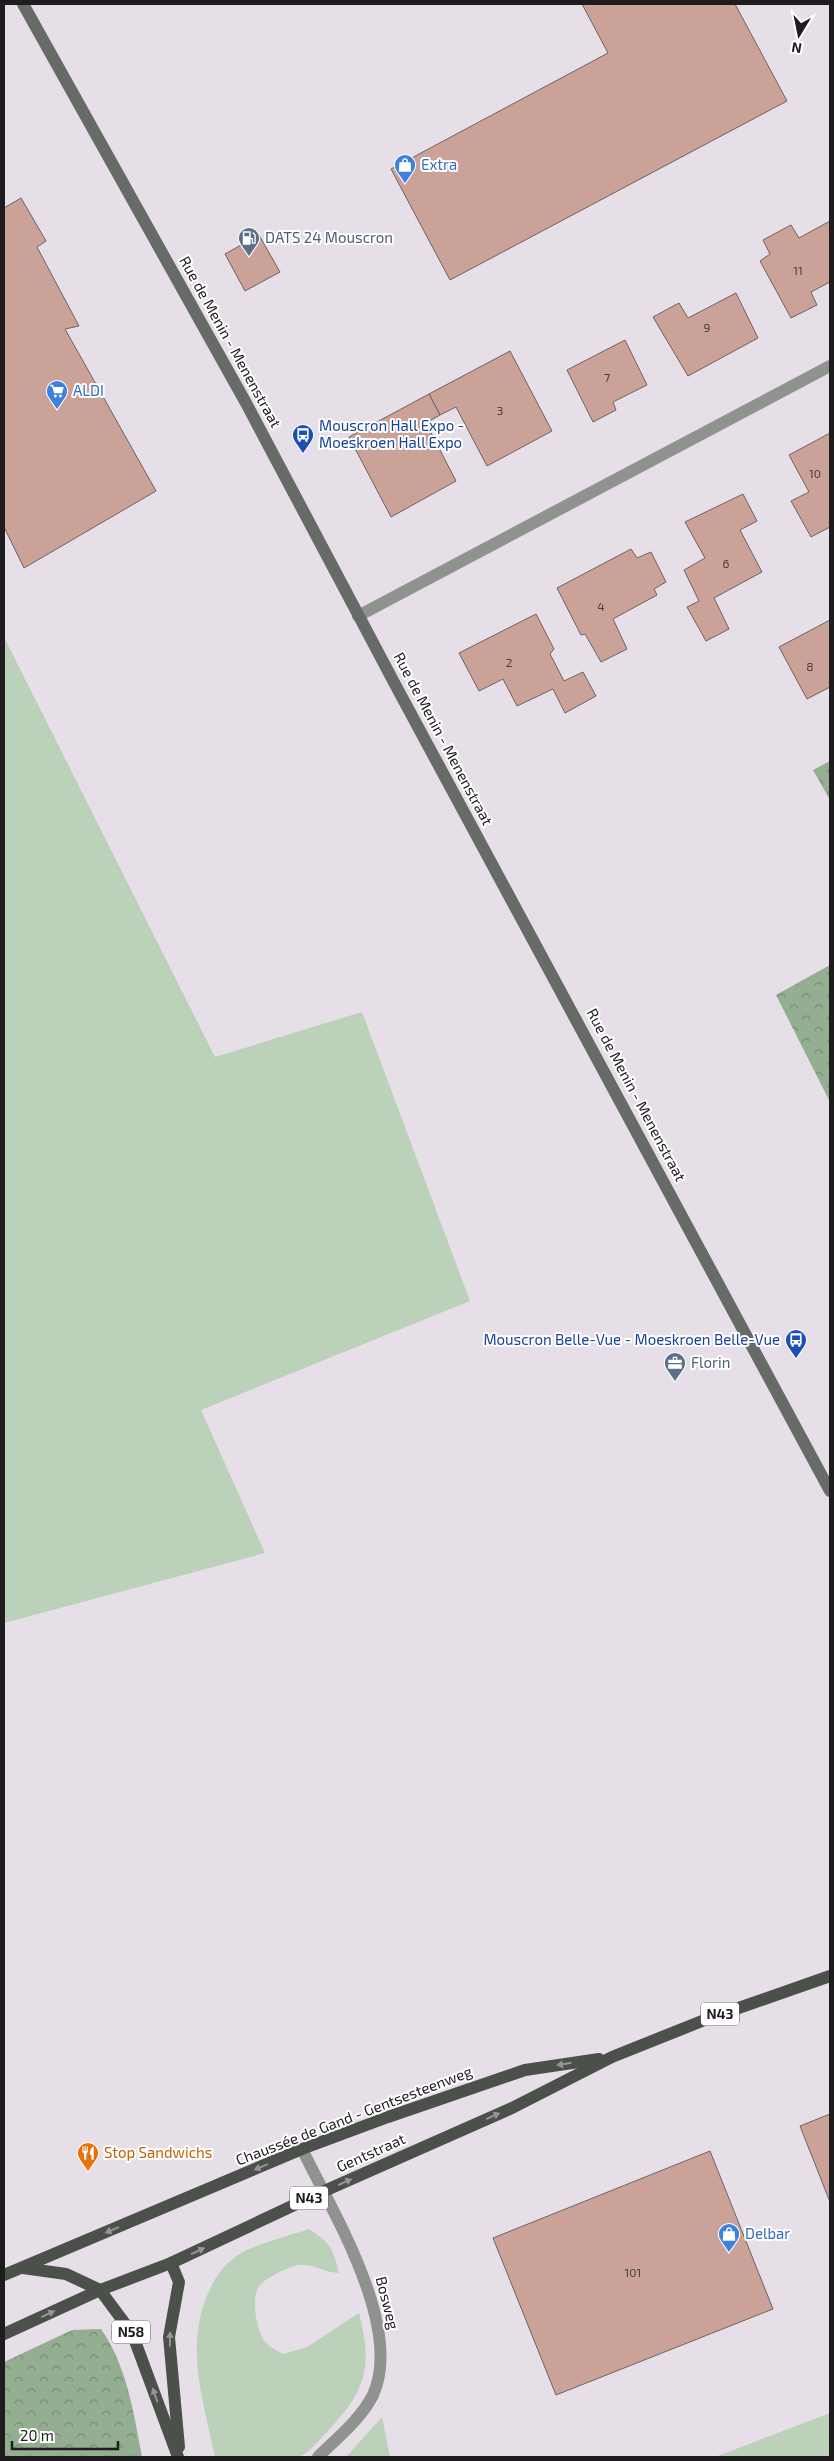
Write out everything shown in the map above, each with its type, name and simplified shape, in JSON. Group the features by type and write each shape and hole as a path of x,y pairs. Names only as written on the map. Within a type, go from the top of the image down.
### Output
{"main road":[{"name":"N43","path":"612,2057 707,2019 830,1976"},
{"name":"Chaussée de Gand - Gentsesteenweg","path":"4,2275 302,2149 526,2070 612,2057"},
{"name":"Gentstraat","path":"4,2334 100,2290 171,2263 322,2192 512,2108 612,2057"},
{"path":"171,2263 179,2282 169,2337 179,2457"},
{"name":"N58","path":"22,2268 66,2274 100,2290 132,2333 179,2457"}],"street":[{"name":"Rue de Menin - Menenstraat","path":"23,4 246,403 358,616 830,1492"},
{"path":"358,616 830,366"},
{"name":"Bosweg","path":"302,2149 365,2280 378,2323 381,2351 379,2372 373,2394 358,2417 318,2457"}],"green space":[{"path":"4,637 215,1057 362,1012 470,1301 201,1410 265,1553 4,1623"},
{"path":"830,761 830,800 813,770"},
{"path":"830,965 830,1102 776,995"},
{"path":"309,2229 322,2238 330,2247 339,2273 300,2265 269,2278 261,2284 256,2294 255,2307 259,2329 264,2341 283,2354 307,2347 359,2313 365,2349 365,2364 358,2390 351,2403 328,2431 299,2457 215,2457 201,2392 197,2350 198,2329 211,2287 223,2268 241,2253"},
{"path":"101,2329 110,2343 123,2374 142,2457 4,2457 4,2362 72,2330"},
{"path":"830,2413 830,2457 715,2457"},
{"path":"382,2417 390,2457 346,2457"}],"building":[{"path":"582,4 735,4 787,101 450,280 391,169 608,53"},
{"name":"ALDI","path":"21,198 46,241 37,247 79,326 65,329 156,491 24,568 4,527 4,208"},
{"path":"830,221 830,282 811,292 817,305 791,318 760,261 770,254 763,240 791,225 799,238"},
{"path":"259,235 280,272 245,291 225,254"},
{"path":"736,293 758,338 688,376 653,317 679,303 688,318"},
{"path":"625,340 647,385 613,402 616,410 593,422 567,370"},
{"path":"510,351 552,431 487,466 456,407 440,415 429,394"},
{"path":"429,394 440,415 426,423 456,481 391,517 349,437"},
{"path":"830,433 830,527 811,537 791,501 809,492 789,455"},
{"path":"743,494 757,521 740,530 762,572 714,598 729,629 706,641 687,607 699,601 684,570 705,558 685,522"},
{"path":"631,549 637,558 651,552 666,582 654,589 657,595 613,619 627,649 601,662 585,634 581,635 557,588"},
{"path":"536,614 554,649 550,654 564,681 583,672 596,696 565,713 553,689 517,706 503,679 479,691 459,653"},
{"path":"830,620 830,687 807,699 779,647"},
{"path":"830,2114 830,2202 800,2126"},
{"path":"710,2151 773,2309 556,2395 493,2238"}],"place":[{"name":"Extra","path":"405,184"},
{"name":"DATS 24 Mouscron","path":"249,257"},
{"name":"ALDI","path":"57,410"},
{"name":"Mouscron Hall Expo - Moeskroen Hall Expo","path":"303,454"},
{"name":"Mouscron Belle-Vue - Moeskroen Belle-Vue","path":"796,1359"},
{"name":"Florin","path":"675,1382"},
{"name":"Stop Sandwichs","path":"88,2172"},
{"name":"Delbar","path":"729,2253"}]}
